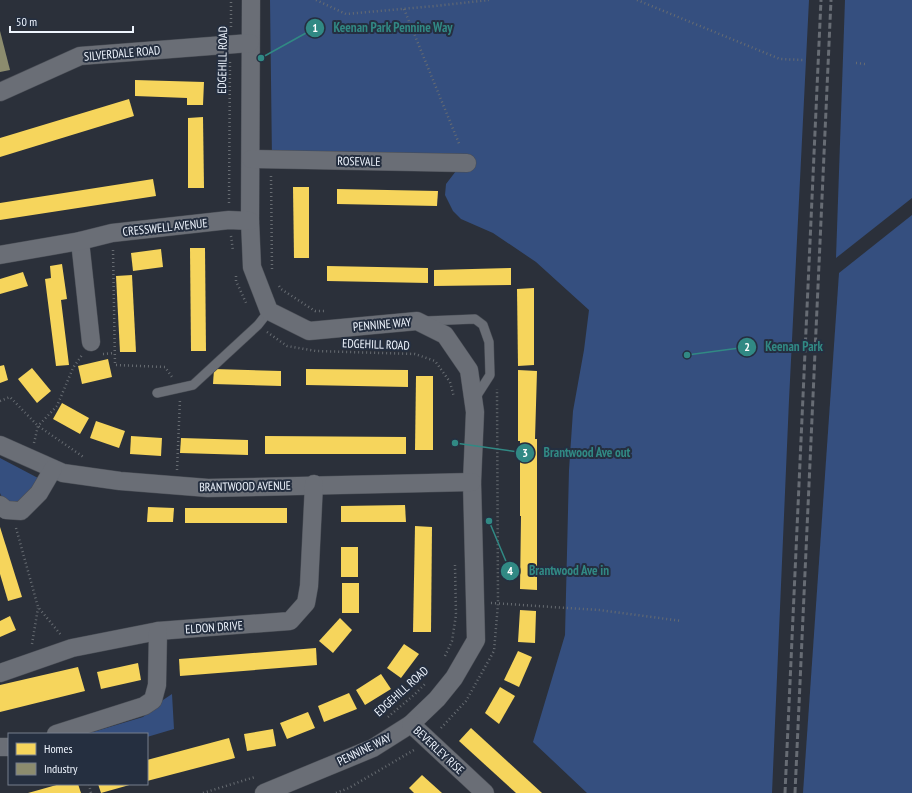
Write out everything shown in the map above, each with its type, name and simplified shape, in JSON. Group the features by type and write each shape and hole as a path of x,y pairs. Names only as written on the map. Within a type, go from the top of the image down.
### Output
{"street":[{"path":"250,0 250,43 260,159 250,221 252,267 269,311"},
{"name":"SILVERDALE ROAD","path":"0,92 80,56 250,43"},
{"name":"ROSEVALE","path":"260,159 467,163"},
{"name":"CRESSWELL AVENUE","path":"0,255 80,241 112,233 229,220 250,221"},
{"path":"80,241 91,342"},
{"name":"PENNINE WAY","path":"261,785 373,748 411,724 437,699 454,678 476,640 472,482 475,412 469,370 445,335 417,321 309,331 269,311"},
{"name":"BRANTWOOD AVENUE","path":"0,445 63,473 120,481 176,484 208,488 314,484 472,482"},
{"path":"5,508 21,511 38,493 53,469"},
{"name":"ELDON DRIVE","path":"0,673 72,648 158,631 290,621 306,603 309,586 314,484"},
{"path":"59,733 144,706 153,700 157,685 158,631"},
{"name":"BEVERLEY RISE","path":"411,724 485,793"}],"lane":[{"path":"157,393 193,385 258,325 269,311"},
{"path":"419,322 475,319 483,325 489,342 490,375 474,401"}],"path":[{"name":"EDGEHILL ROAD","path":"231,0 229,220 234,258"},
{"path":"316,0 346,14 489,0"},
{"path":"637,0 780,59 804,60"},
{"path":"404,9 467,163"},
{"path":"856,63 865,64"},
{"path":"260,159 271,177 272,272"},
{"path":"112,233 115,365 165,367 181,388 176,484"},
{"name":"EDGEHILL ROAD","path":"235,273 236,281 254,321 287,346 316,352 415,354 435,362 450,382 455,399"},
{"path":"278,284 281,289 315,311 331,311"},
{"path":"30,458 38,426 57,406 73,368 91,342"},
{"path":"0,401 10,397 38,426 87,460"},
{"path":"5,508 38,607 72,648"},
{"name":"EDGEHILL ROAD","path":"443,662 452,641 456,615 455,560"},
{"path":"475,602 599,610 682,621"},
{"path":"29,662 38,607"},
{"name":"EDGEHILL ROAD","path":"386,718 415,694 430,679"},
{"path":"203,793 261,785"}],"shaded area":[{"path":"270,0 809,0 789,400 772,793 587,793 533,742 565,635 569,470 573,411 584,350 589,310 536,262 493,233 461,219 453,211 445,195 446,184 456,171 272,160"},
{"path":"845,0 912,0 912,198 836,258"},
{"path":"912,215 912,793 803,793 839,273"},
{"path":"0,458 38,478 28,494 22,500 3,500 0,493"},
{"path":"172,694 174,729 148,737 148,733 89,733 143,717"}],"building: Homes":[{"path":"135,80 204,82 203,105 187,105 187,98 135,96"},
{"path":"129,99 134,116 0,157 0,138"},
{"path":"203,117 204,188 188,188 188,118"},
{"path":"153,179 156,196 0,220 0,203"},
{"path":"293,187 309,187 309,258 294,258"},
{"path":"337,189 438,191 437,206 337,204"},
{"path":"190,248 205,248 206,351 191,351"},
{"path":"161,249 163,267 133,271 131,253"},
{"path":"62,264 67,299 61,300 69,365 56,366 45,279 51,278 50,266"},
{"path":"327,266 428,268 428,283 327,281"},
{"path":"511,268 511,285 434,286 434,270"},
{"path":"23,272 28,286 0,294 0,279"},
{"path":"132,275 136,352 120,352 116,276"},
{"path":"534,288 534,365 518,366 517,289"},
{"path":"108,359 112,377 82,384 78,366"},
{"path":"4,365 8,380 0,383 0,366"},
{"path":"32,368 51,391 37,403 18,379"},
{"path":"214,369 281,371 281,386 213,384"},
{"path":"306,369 408,370 408,387 306,385"},
{"path":"518,370 537,371 535,439 537,439 537,590 520,589 521,516 520,441 518,441"},
{"path":"416,376 433,376 433,450 415,450"},
{"path":"62,403 89,418 80,434 53,419"},
{"path":"96,421 125,431 119,448 90,438"},
{"path":"131,436 162,438 161,456 130,454"},
{"path":"265,436 406,437 406,454 265,454"},
{"path":"181,438 248,440 248,455 180,453"},
{"path":"405,505 406,522 341,522 341,506"},
{"path":"148,507 174,508 173,522 147,522"},
{"path":"185,508 287,508 287,523 185,523"},
{"path":"415,526 432,527 431,632 413,632"},
{"path":"0,527 22,597 8,601 0,574"},
{"path":"341,547 358,547 358,577 341,577"},
{"path":"342,583 359,583 359,613 342,613"},
{"path":"520,610 536,611 535,643 518,642"},
{"path":"10,616 16,630 0,637 0,621"},
{"path":"340,618 352,630 333,653 319,641"},
{"path":"404,644 419,654 401,678 387,668"},
{"path":"316,648 317,665 180,676 179,659"},
{"path":"518,651 532,657 519,687 504,680"},
{"path":"138,663 141,680 101,689 97,672"},
{"path":"78,667 85,691 0,712 0,685"},
{"path":"381,674 391,689 365,705 356,690"},
{"path":"500,687 515,696 499,724 485,713"},
{"path":"349,693 357,709 324,722 318,706"},
{"path":"308,712 315,728 287,739 280,723"},
{"path":"471,728 542,793 516,793 459,741"},
{"path":"273,729 276,746 247,751 244,734"},
{"path":"229,738 235,758 148,781 148,760"},
{"path":"422,775 442,793 414,793 409,788"},
{"path":"56,785 78,785 81,793 28,793"},
{"path":"98,785 129,785 101,793"}],"building: Industry":[{"path":"0,31 10,70 0,72"}],"railway":[{"path":"785,793 821,0"},
{"path":"795,793 831,0"}],"place":[{"name":"Keenan Park Pennine Way","path":"261,58"},
{"name":"Keenan Park","path":"687,355"},
{"name":"Brantwood Ave out","path":"455,443"},
{"name":"Brantwood Ave in","path":"489,521"}]}
